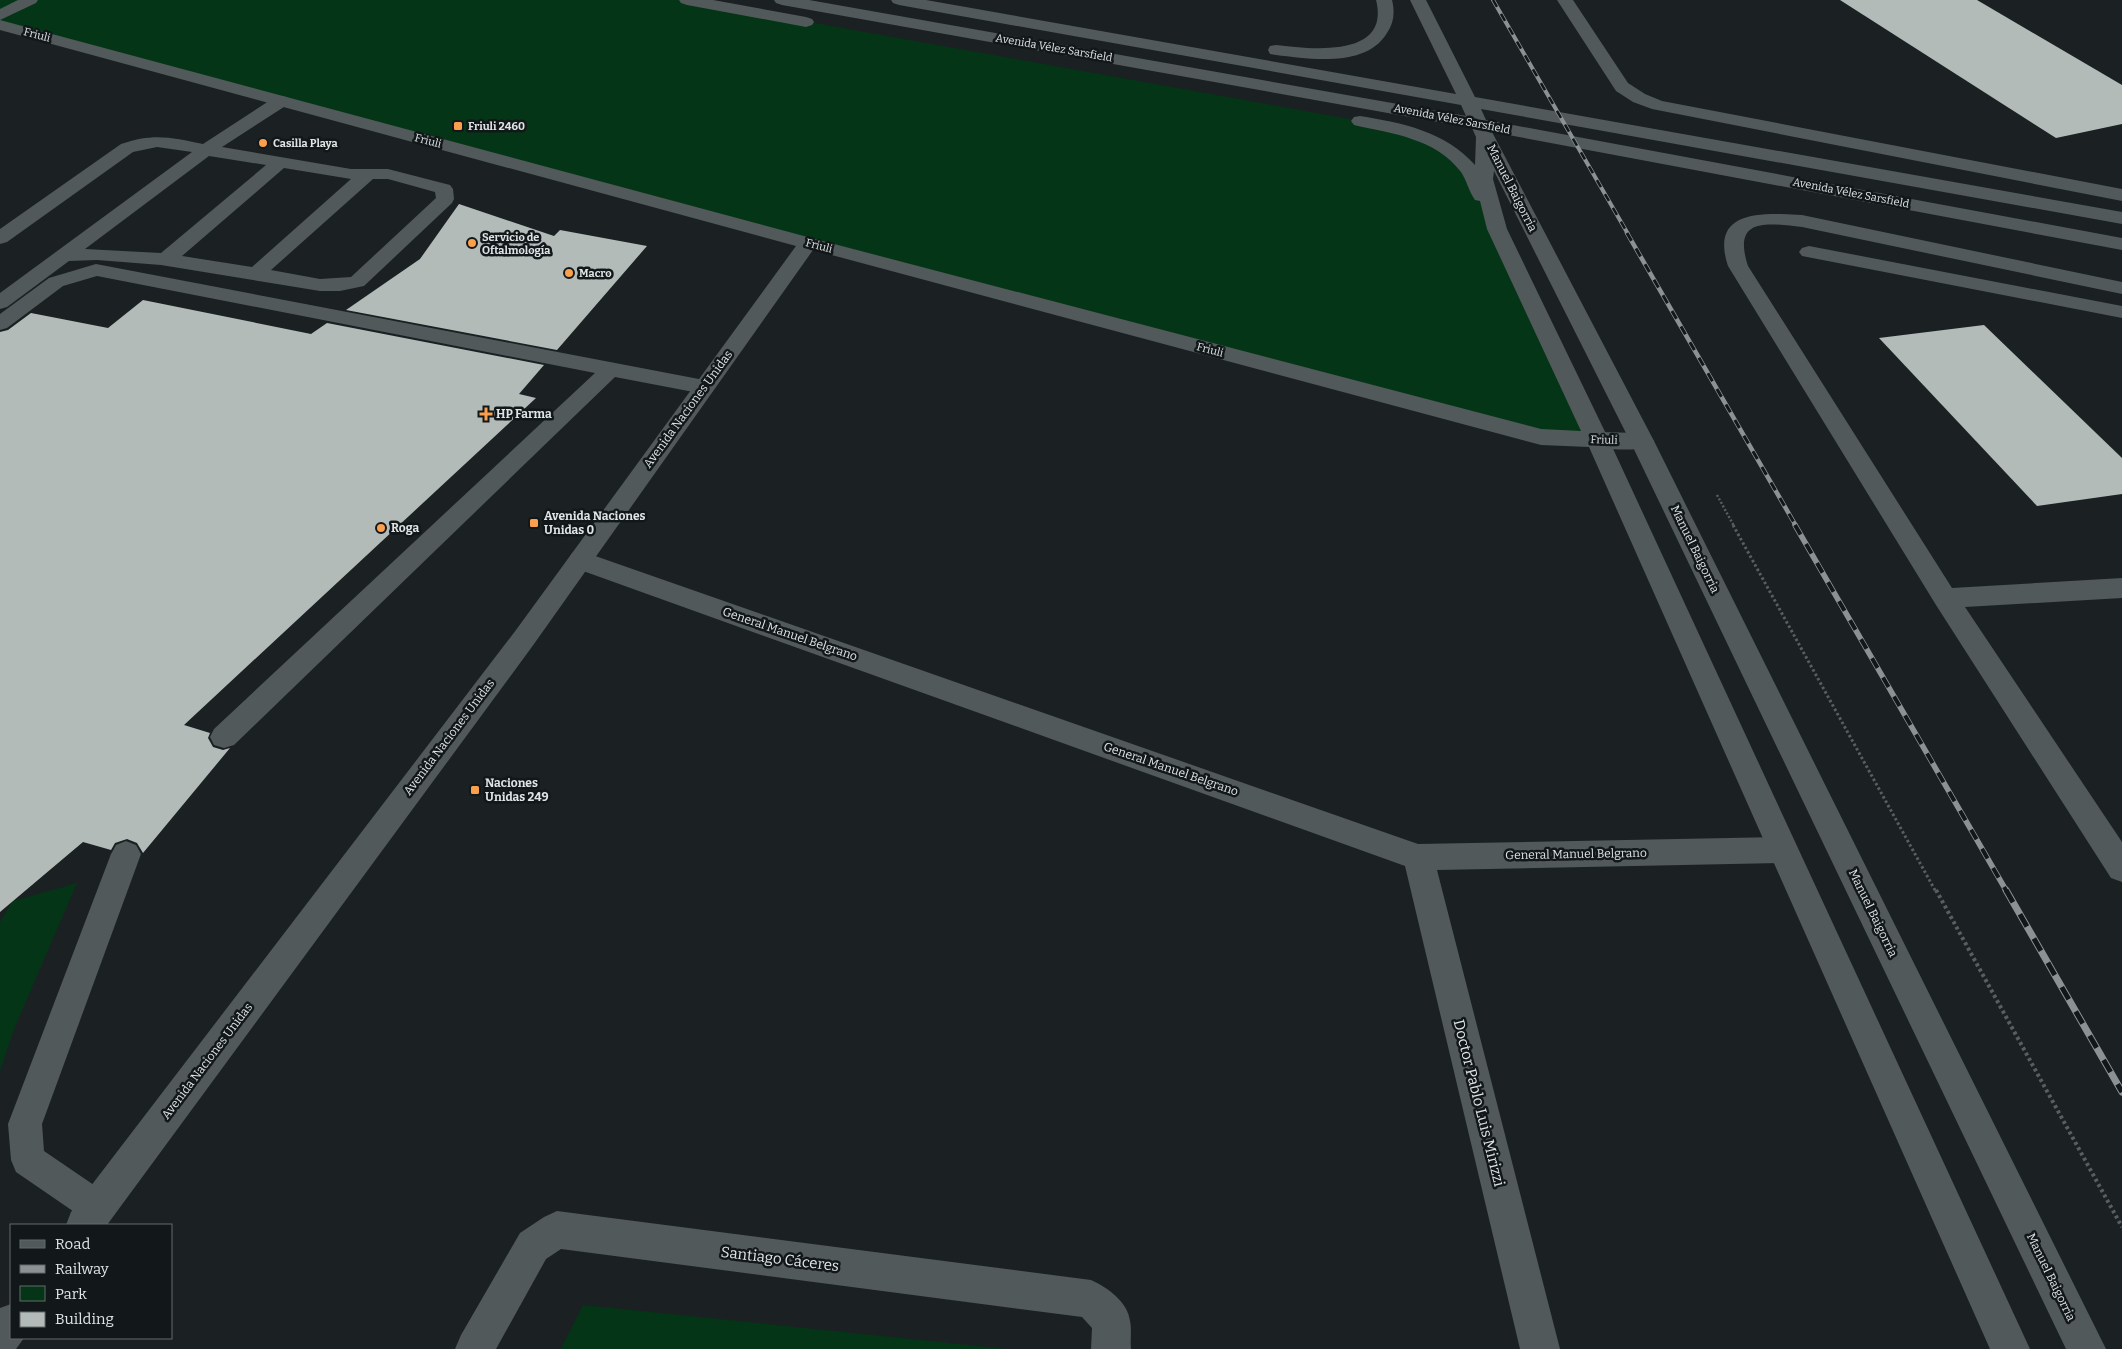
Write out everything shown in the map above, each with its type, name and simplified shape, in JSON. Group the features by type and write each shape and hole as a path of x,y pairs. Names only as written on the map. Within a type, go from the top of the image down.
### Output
{"main road":[{"path":"0,14 30,0"},
{"path":"687,0 822,24"},
{"name":"Avenida Vélez Sarsfield","path":"782,0 1382,106 2122,244"},
{"name":"Avenida Vélez Sarsfield","path":"899,0 2122,218"},
{"path":"971,0 1214,40"},
{"path":"1262,48 1301,54 1324,54 1372,44 1380,34 1386,18 1384,0"},
{"path":"1418,0 1486,136"},
{"path":"1565,0 1622,87 1639,98 1658,105 2122,195"},
{"name":"Friuli","path":"0,25 808,243 1541,437 1642,441"},
{"path":"1340,118 1389,126 1440,143 1472,173 1497,230"},
{"name":"Manuel Baigorria","path":"1486,136 1484,179 1497,230 1597,440 2010,1349"},
{"name":"Manuel Baigorria","path":"1486,136 1642,441 2086,1349"},
{"path":"2122,288 1780,218 1758,220 1743,225 1734,236 1733,246 1738,266 1945,598 2122,868"},
{"name":"Avenida Naciones Unidas","path":"91,1216 581,560 808,243"},
{"path":"1810,252 2122,312"},
{"name":"General Manuel Belgrano","path":"581,560 1418,857 1783,850"},
{"path":"1945,598 2122,588"},
{"name":"Doctor Pablo Luis Mirizzi","path":"1418,857 1540,1349"},
{"name":"Santiago Cáceres","path":"475,1349 533,1246 557,1230 1091,1299 1111,1320 1111,1349"},
{"path":"0,1338 10,1324"}],"lane":[{"path":"0,303 206,150 281,102"},
{"path":"0,238 127,148 144,141 159,140 206,150 351,174 388,174 444,189 445,199 357,282 340,285 320,285 166,259 96,254 65,255"},
{"path":"166,259 280,163"},
{"path":"255,274 368,174"},
{"path":"0,324 56,282 96,270 704,387"},
{"path":"224,737 610,370"},
{"path":"91,1216 28,1160 25,1124 126,854"}],"path":[{"path":"1716,494 2122,1228"}],"green space":[{"path":"0,0 687,0 1389,126 1419,135 1465,165 1597,440 1541,437 0,25"},
{"path":"77,883 14,1029 0,1071 0,922 13,901"},
{"path":"583,1305 1006,1349 561,1349"}],"building":[{"path":"1840,0 1977,0 2122,85 2122,124 2056,138"},
{"path":"459,204 554,236 560,230 647,246 557,350 346,310 420,259"},
{"path":"143,300 311,334 327,323 544,365 519,394 536,398 184,725 210,733 208,738 213,747 223,750 230,748 143,853 137,843 127,839 115,843 111,850 83,842 0,912 0,332 8,330 31,313 108,328"},
{"path":"1984,325 2122,458 2122,494 2037,506 1879,338"}],"railway":[{"path":"1493,0 1628,234"},
{"path":"1627,233 1796,526"},
{"path":"1795,525 2007,892"},
{"path":"2006,890 2122,1092"}],"place":[{"name":"Friuli 2460","path":"458,126"},
{"name":"Casilla Playa","path":"263,143"},
{"name":"Servicio de Oftalmología","path":"472,243"},
{"name":"Macro","path":"569,273"},
{"name":"HP Farma","path":"486,414"},
{"name":"Avenida Naciones Unidas 0","path":"534,523"},
{"name":"Roga","path":"381,528"},
{"name":"Naciones Unidas 249","path":"475,790"}]}
